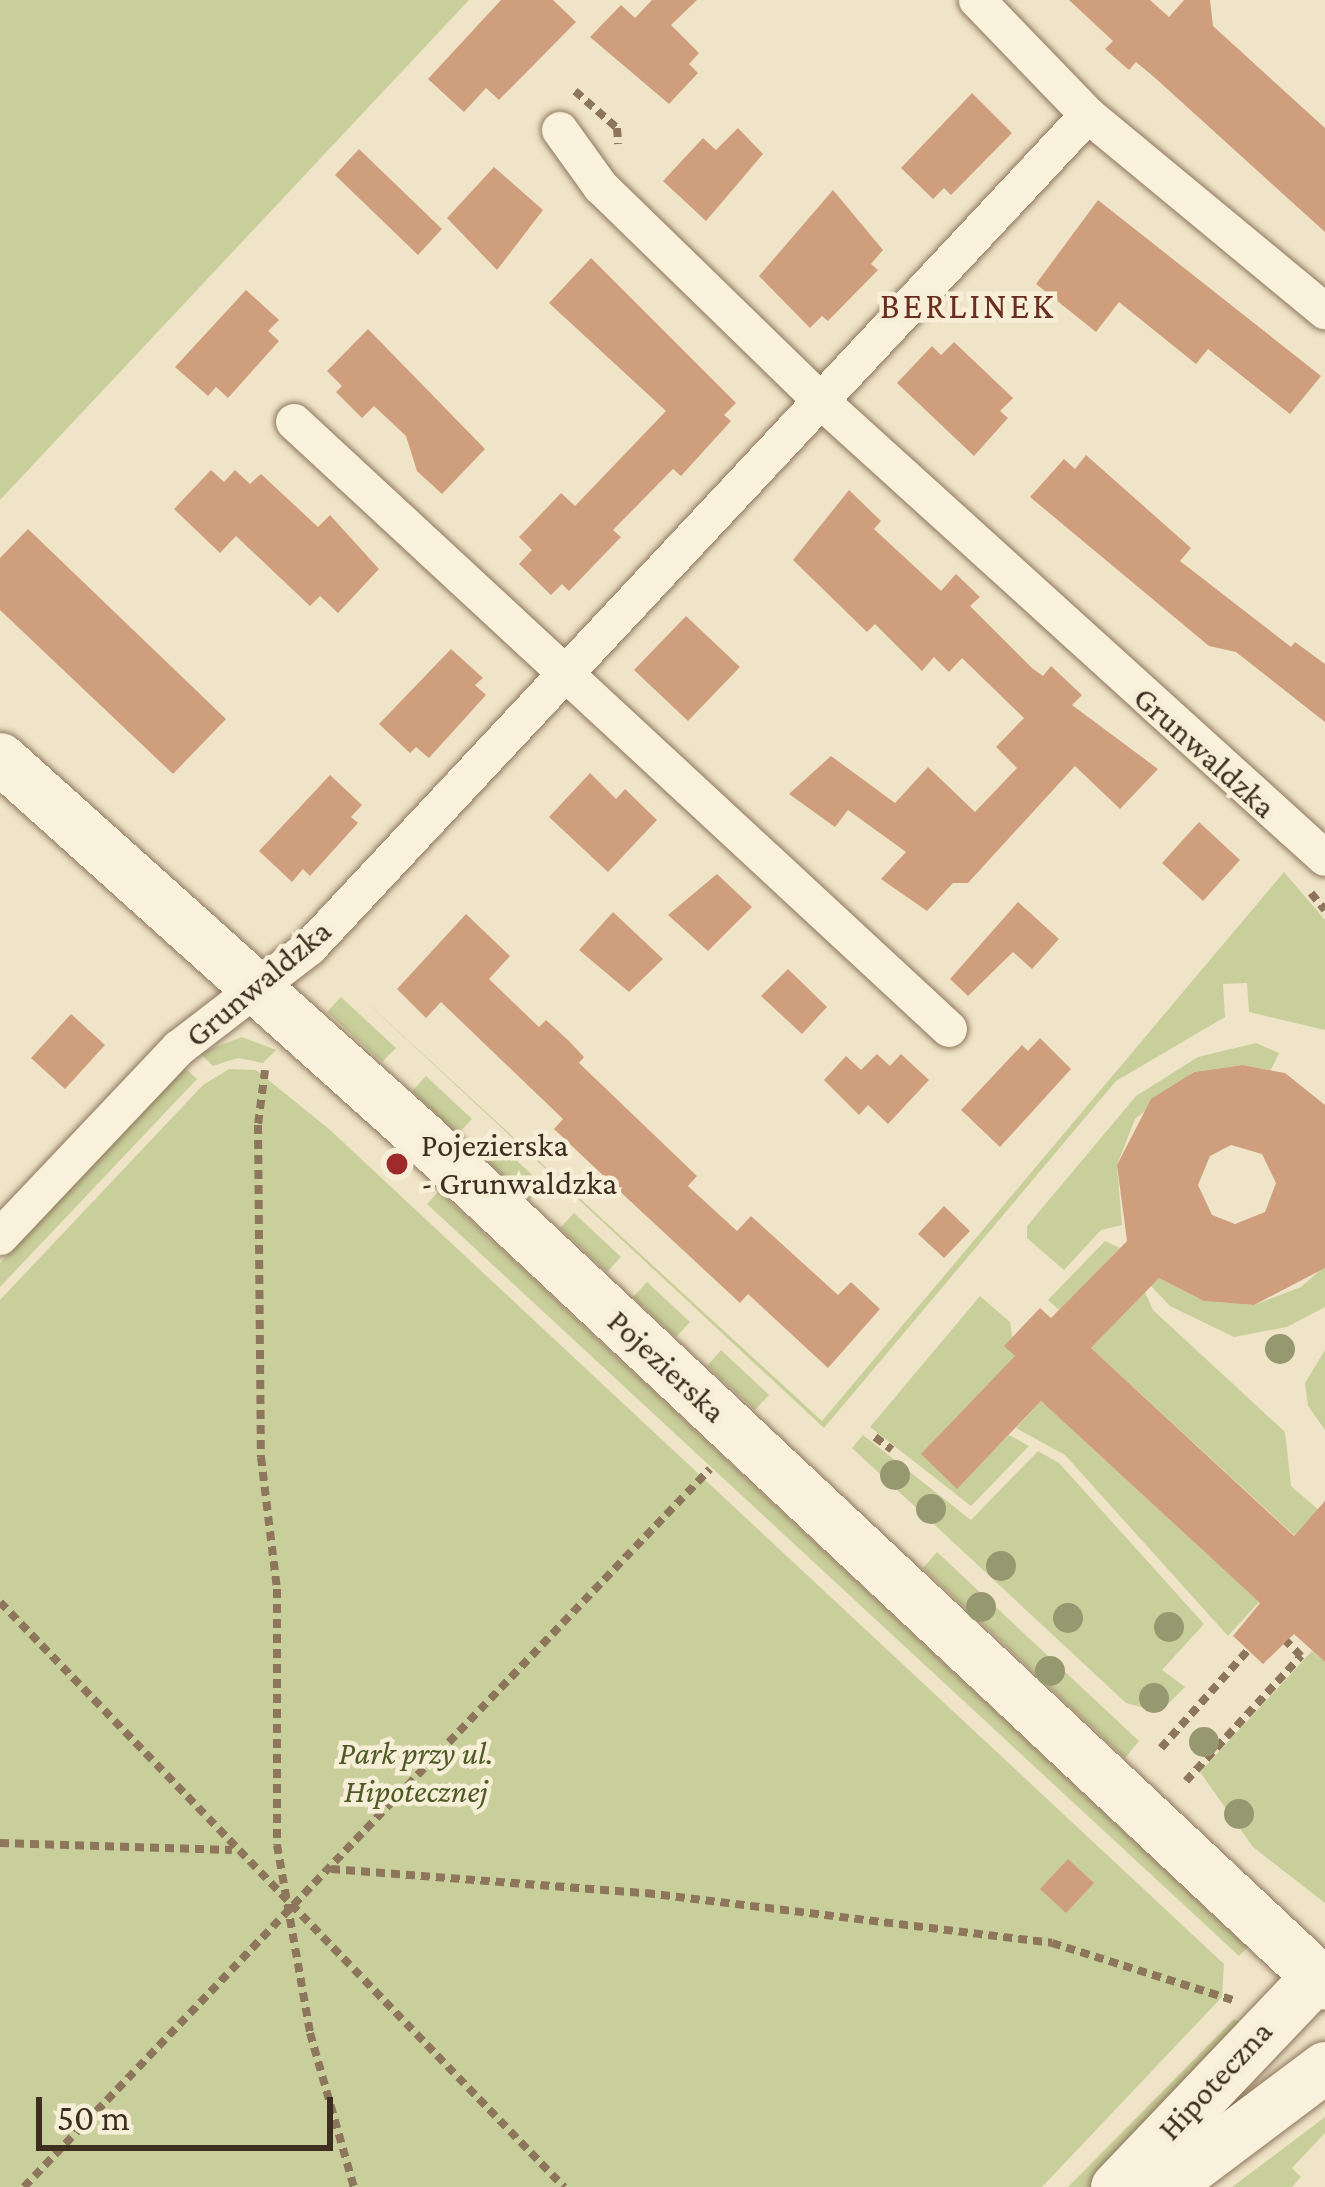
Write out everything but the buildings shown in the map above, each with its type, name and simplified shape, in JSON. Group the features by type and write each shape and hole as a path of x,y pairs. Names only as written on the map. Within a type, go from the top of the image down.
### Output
{"street":[{"path":"977,0 1088,115 1325,311"},
{"name":"Grunwaldzka","path":"0,1237 172,1055 309,948 1088,115"},
{"name":"Grunwaldzka","path":"560,130 602,188 821,401 1325,858"},
{"path":"294,422 949,1029"},
{"name":"Pojezierska","path":"0,758 1322,1977"},
{"name":"Hipoteczna","path":"1116,2187 1322,1977"},
{"name":"Hipoteczna","path":"1165,2187 1325,2067"}],"path":[{"path":"265,1070 258,1125 260,1457 277,1589 277,1845 310,2033 355,2187"},
{"path":"875,1437 892,1450"},
{"path":"24,2187 287,1906 328,1869 710,1469"},
{"path":"0,1602 287,1906 564,2187"},
{"path":"1186,1781 1301,1656 1286,1641"},
{"path":"1161,1748 1248,1650"},
{"path":"0,1843 235,1850"},
{"path":"328,1869 646,1893 1052,1943 1233,2000"}],"green space":[{"path":"0,0 469,0 0,500"},
{"path":"1284,872 1325,920 1325,1030 1249,1012 1247,983 1223,984 1225,1017 1116,1081 824,1428 348,985 822,1421"},
{"path":"341,997 396,1048 382,1062 327,1012"},
{"path":"242,1037 276,1050 263,1063 238,1058 213,1066 200,1053"},
{"path":"1256,1043 1279,1053 1271,1070 1243,1065 1193,1072 1135,1119 1117,1165 1122,1225 1101,1230 1064,1270 1027,1238 1027,1226 1136,1096 1198,1057"},
{"path":"185,1068 197,1079 0,1287 0,1263"},
{"name":"Park przy ul. Hipotecznej","path":"229,1069 256,1070 329,1129 1224,1964 1222,1997 1042,2187 0,2187 0,1300 203,1085"},
{"path":"426,1076 472,1119 458,1134 412,1091"},
{"path":"498,1143 543,1185 529,1200 484,1158"},
{"path":"439,1191 1248,1947 1239,1956 427,1204"},
{"path":"574,1213 621,1257 607,1272 560,1228"},
{"path":"1105,1241 1120,1248 1059,1310 1048,1300"},
{"path":"1325,1266 1325,1307 1287,1327 1234,1337 1170,1306 1151,1286 1159,1278 1204,1301 1254,1305 1301,1287"},
{"path":"647,1282 690,1322 676,1337 633,1297"},
{"path":"1145,1292 1153,1310 1285,1432 1291,1486 1321,1512 1294,1535 1091,1348"},
{"path":"980,1296 1010,1322 1015,1356 957,1488 1009,1435 1029,1446 971,1506 870,1427"},
{"path":"721,1350 769,1395 755,1410 707,1366"},
{"path":"1325,1350 1325,1430 1308,1406 1305,1383"},
{"path":"1041,1401 1259,1602 1228,1636 1065,1455 1016,1428"},
{"path":"863,1435 971,1520 1038,1451 1059,1463 1204,1624 1162,1670 1185,1687 1160,1712 1126,1703 852,1448"},
{"path":"937,1552 1139,1741 1125,1758 923,1568"},
{"path":"1312,1651 1325,1662 1325,1903 1253,1847 1200,1772"},
{"path":"1234,2019 1245,2025 1090,2187 1068,2187"},
{"path":"1325,2117 1325,2133 1292,2168 1301,2177 1292,2187 1232,2187"}],"place":[{"name":"Pojezierska - Grunwaldzka","path":"397,1164"}],"district":[{"name":"BERLINEK","path":"968,307"}]}
